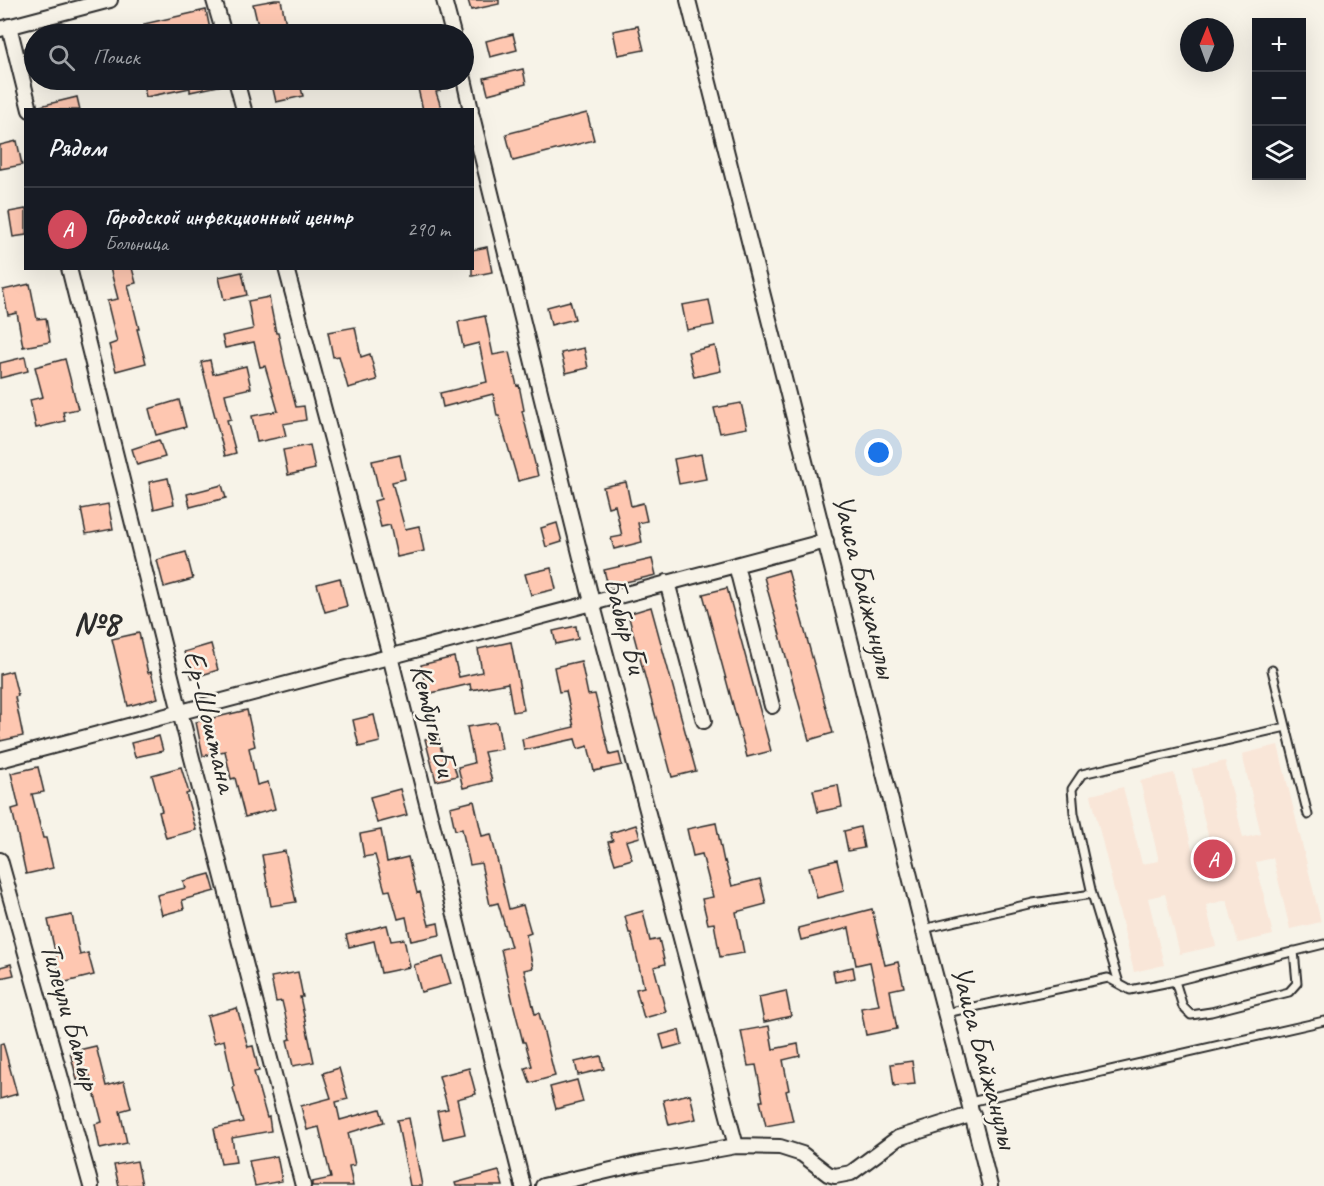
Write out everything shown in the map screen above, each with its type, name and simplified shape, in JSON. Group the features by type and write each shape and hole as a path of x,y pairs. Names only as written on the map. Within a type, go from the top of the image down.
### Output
{"street":[{"path":"29,108 4,27 110,0"},
{"path":"214,0 221,24"},
{"path":"444,0 450,24"},
{"name":"Уаиса Байжанулы","path":"688,0 990,1186"},
{"path":"239,90 243,108"},
{"path":"466,90 471,108"},
{"name":"Бабыр Би","path":"474,124 592,602 736,1146"},
{"name":"Ер-Шоштана","path":"70,270 180,712 303,1186"},
{"name":"Кетбугы Би","path":"287,270 390,656 523,1186"},
{"path":"0,760 826,541"},
{"path":"736,565 772,706"},
{"path":"667,582 704,721"},
{"name":"Тилеули Батыр","path":"0,860 91,1186"},
{"path":"543,1186 637,1164 736,1146 780,1147 802,1154 828,1174 835,1176 851,1173 898,1138 971,1108"}],"lane":[{"path":"1272,670 1308,815"},
{"path":"1119,984 1092,894 1074,813 1072,789 1083,774 1286,727"},
{"path":"923,929 1033,903 1092,894"},
{"path":"946,1013 1108,978 1130,990 1324,944"},
{"path":"1175,981 1183,1007 1191,1015 1211,1012 1288,992 1297,983 1294,951"},
{"path":"971,1108 1324,1021"}],"shaded area":[{"path":"1278,745 1321,922 1290,929 1273,858 1256,862 1273,935 1238,943 1227,900 1206,905 1216,946 1180,954 1165,894 1148,898 1164,965 1134,972 1091,795 1123,787 1142,864 1159,861 1140,781 1174,773 1192,849 1210,844 1192,769 1225,761 1243,838 1261,834 1242,754"}],"building":[{"path":"281,0 286,24 258,24 253,4"},
{"path":"468,0 499,0 499,4 471,10"},
{"path":"206,10 209,24 144,24"},
{"path":"638,26 644,50 618,55 613,31"},
{"path":"513,34 517,50 490,57 486,41"},
{"path":"523,69 526,84 488,94 484,78"},
{"path":"144,90 180,90 146,97"},
{"path":"273,90 302,90 303,96 276,102"},
{"path":"418,90 440,90 436,92 441,108 423,108"},
{"path":"77,97 80,108 40,108 40,106"},
{"path":"587,113 594,140 513,161 506,134"},
{"path":"17,141 22,165 0,169 0,145"},
{"path":"24,209 24,235 13,237 9,212"},
{"path":"487,247 492,272 472,276 474,250"},
{"path":"111,270 133,270 136,283 128,285 146,363 116,371 109,345 117,342 107,301 118,299"},
{"path":"242,272 247,295 224,300 219,277"},
{"path":"30,284 37,319 46,318 50,342 23,347 17,313 8,315 3,290"},
{"path":"269,297 296,407 304,406 306,420 283,424 286,436 257,442 252,416 278,411 265,366 260,367 254,342 225,348 222,336 253,329 248,301"},
{"path":"709,300 714,325 687,330 682,305"},
{"path":"570,301 575,319 551,325 547,307"},
{"path":"485,316 493,355 509,352 517,386 519,385 524,410 522,411 538,476 518,481 499,416 497,416 493,394 443,407 440,393 487,382 479,343 463,347 458,322"},
{"path":"355,327 361,357 370,354 377,380 348,388 339,356 333,357 328,332"},
{"path":"715,346 721,371 694,377 688,352"},
{"path":"584,348 588,368 566,373 561,353"},
{"path":"25,357 28,371 0,378 0,363"},
{"path":"65,359 78,409 63,412 65,421 36,428 30,400 43,397 35,367"},
{"path":"210,360 213,374 246,366 251,388 225,394 231,419 227,420 236,453 225,456 201,362"},
{"path":"179,400 186,427 156,435 149,409"},
{"path":"741,403 747,428 720,433 714,408"},
{"path":"159,440 165,457 137,465 132,449"},
{"path":"310,445 315,469 288,475 283,450"},
{"path":"701,454 706,479 679,484 674,459"},
{"path":"400,455 405,479 392,482 405,529 419,526 424,551 397,557 390,525 381,527 374,501 381,499 372,461"},
{"path":"168,478 174,504 154,509 149,482"},
{"path":"626,482 631,506 643,503 647,521 638,523 642,542 614,549 611,538 622,536 615,505 608,507 603,487"},
{"path":"222,485 226,498 190,507 187,494"},
{"path":"108,504 113,529 86,534 81,509"},
{"path":"557,523 562,542 546,547 541,528"},
{"path":"186,552 193,579 164,587 157,560"},
{"path":"652,559 656,575 608,586 604,570"},
{"path":"551,568 556,589 531,595 525,574"},
{"path":"788,570 833,733 809,740 764,577"},
{"path":"340,578 347,606 325,612 317,584"},
{"path":"727,588 771,751 747,757 703,594"},
{"path":"651,607 696,771 672,777 628,614"},
{"path":"576,626 578,639 556,644 553,631"},
{"path":"139,633 148,673 151,672 158,698 128,706 112,639"},
{"path":"511,642 524,710 513,712 508,683 471,690 470,684 427,694 421,665 454,657 459,677 482,672 478,649"},
{"path":"211,644 218,670 192,678 184,652"},
{"path":"581,661 588,695 595,694 610,755 619,753 622,765 594,771 588,746 578,749 575,739 524,750 522,739 574,727 566,691 559,692 554,667"},
{"path":"12,671 23,736 0,741 0,674"},
{"path":"247,710 255,746 249,748 257,785 268,782 275,809 245,817 235,778 231,779 225,751 203,756 196,722"},
{"path":"374,715 380,742 359,747 353,720"},
{"path":"497,722 502,749 484,752 492,781 463,788 458,767 474,763 467,727"},
{"path":"159,736 163,751 135,757 131,743"},
{"path":"438,736 443,757 451,755 457,776 436,781 425,739"},
{"path":"38,767 44,792 32,794 53,868 26,874 12,809 19,807 11,773"},
{"path":"181,767 196,830 166,838 159,812 162,811 152,775"},
{"path":"838,785 842,807 818,812 813,790"},
{"path":"400,789 407,815 377,823 370,797"},
{"path":"474,801 482,836 491,834 509,909 523,905 531,933 526,935 533,968 524,970 535,1014 539,1013 555,1076 530,1083 525,1068 532,1066 525,1042 523,1042 501,949 511,947 498,903 490,905 481,863 470,865 462,829 455,830 450,807"},
{"path":"716,823 724,862 732,886 760,879 766,904 736,912 744,953 720,957 714,923 708,924 702,899 713,897 702,854 693,856 687,829"},
{"path":"636,825 640,837 626,841 632,859 615,864 608,842 613,841 610,833"},
{"path":"860,827 864,848 848,851 844,831"},
{"path":"381,830 387,862 408,857 417,893 420,892 429,925 438,923 440,935 411,941 406,917 398,919 390,890 385,891 375,855 364,857 360,834"},
{"path":"285,851 296,902 271,906 262,855"},
{"path":"837,860 844,891 817,898 809,867"},
{"path":"210,874 215,891 182,900 184,909 162,915 157,895 185,888 183,881"},
{"path":"872,909 885,965 898,962 904,987 890,990 897,1029 866,1035 861,1008 879,1005 870,962 856,965 849,928 801,940 798,928"},
{"path":"643,911 650,941 659,939 665,964 654,967 666,1012 644,1018 636,989 644,987 625,916"},
{"path":"72,915 80,955 88,953 94,975 62,983 48,920"},
{"path":"387,925 391,941 404,939 410,967 381,973 374,941 349,947 346,935"},
{"path":"443,957 451,984 421,992 414,965"},
{"path":"11,964 14,975 0,978 0,967"},
{"path":"853,967 855,978 835,982 833,971"},
{"path":"298,972 303,997 300,997 314,1062 293,1066 287,1040 291,1039 282,1001 276,1002 271,977"},
{"path":"786,991 791,1016 764,1022 759,997"},
{"path":"237,1008 248,1047 253,1046 259,1071 254,1072 267,1118 269,1117 271,1131 232,1138 236,1162 221,1164 214,1128 243,1122 233,1088 224,1040 214,1043 207,1016"},
{"path":"769,1026 773,1049 798,1044 800,1056 783,1060 789,1090 786,1091 793,1121 766,1126 760,1101 763,1101 756,1065 748,1066 741,1031"},
{"path":"679,1030 682,1044 664,1049 660,1035"},
{"path":"3,1043 17,1094 0,1099 0,1044"},
{"path":"96,1046 106,1086 124,1081 131,1108 120,1111 127,1143 100,1149 95,1124 102,1122 90,1076 77,1080 70,1052"},
{"path":"601,1056 604,1069 578,1075 575,1062"},
{"path":"912,1061 915,1084 894,1086 891,1064"},
{"path":"339,1068 348,1099 336,1102 340,1120 380,1109 384,1122 348,1133 355,1165 349,1166 353,1186 312,1186 312,1182 331,1178 319,1127 307,1130 301,1106 331,1098 323,1073"},
{"path":"469,1068 476,1094 457,1099 465,1134 443,1139 437,1111 448,1109 439,1076"},
{"path":"577,1080 583,1102 556,1109 550,1087"},
{"path":"690,1094 696,1119 669,1125 663,1100"},
{"path":"409,1118 422,1186 410,1186 397,1120"},
{"path":"277,1156 282,1181 255,1186 249,1161"},
{"path":"137,1161 142,1185 119,1186 114,1165"},
{"path":"499,1171 503,1186 456,1186 455,1183"}],"place":[{"name":"Городской инфекционный центр","path":"1213,859"}],"district":[{"name":"№8","path":"96,622"}]}
